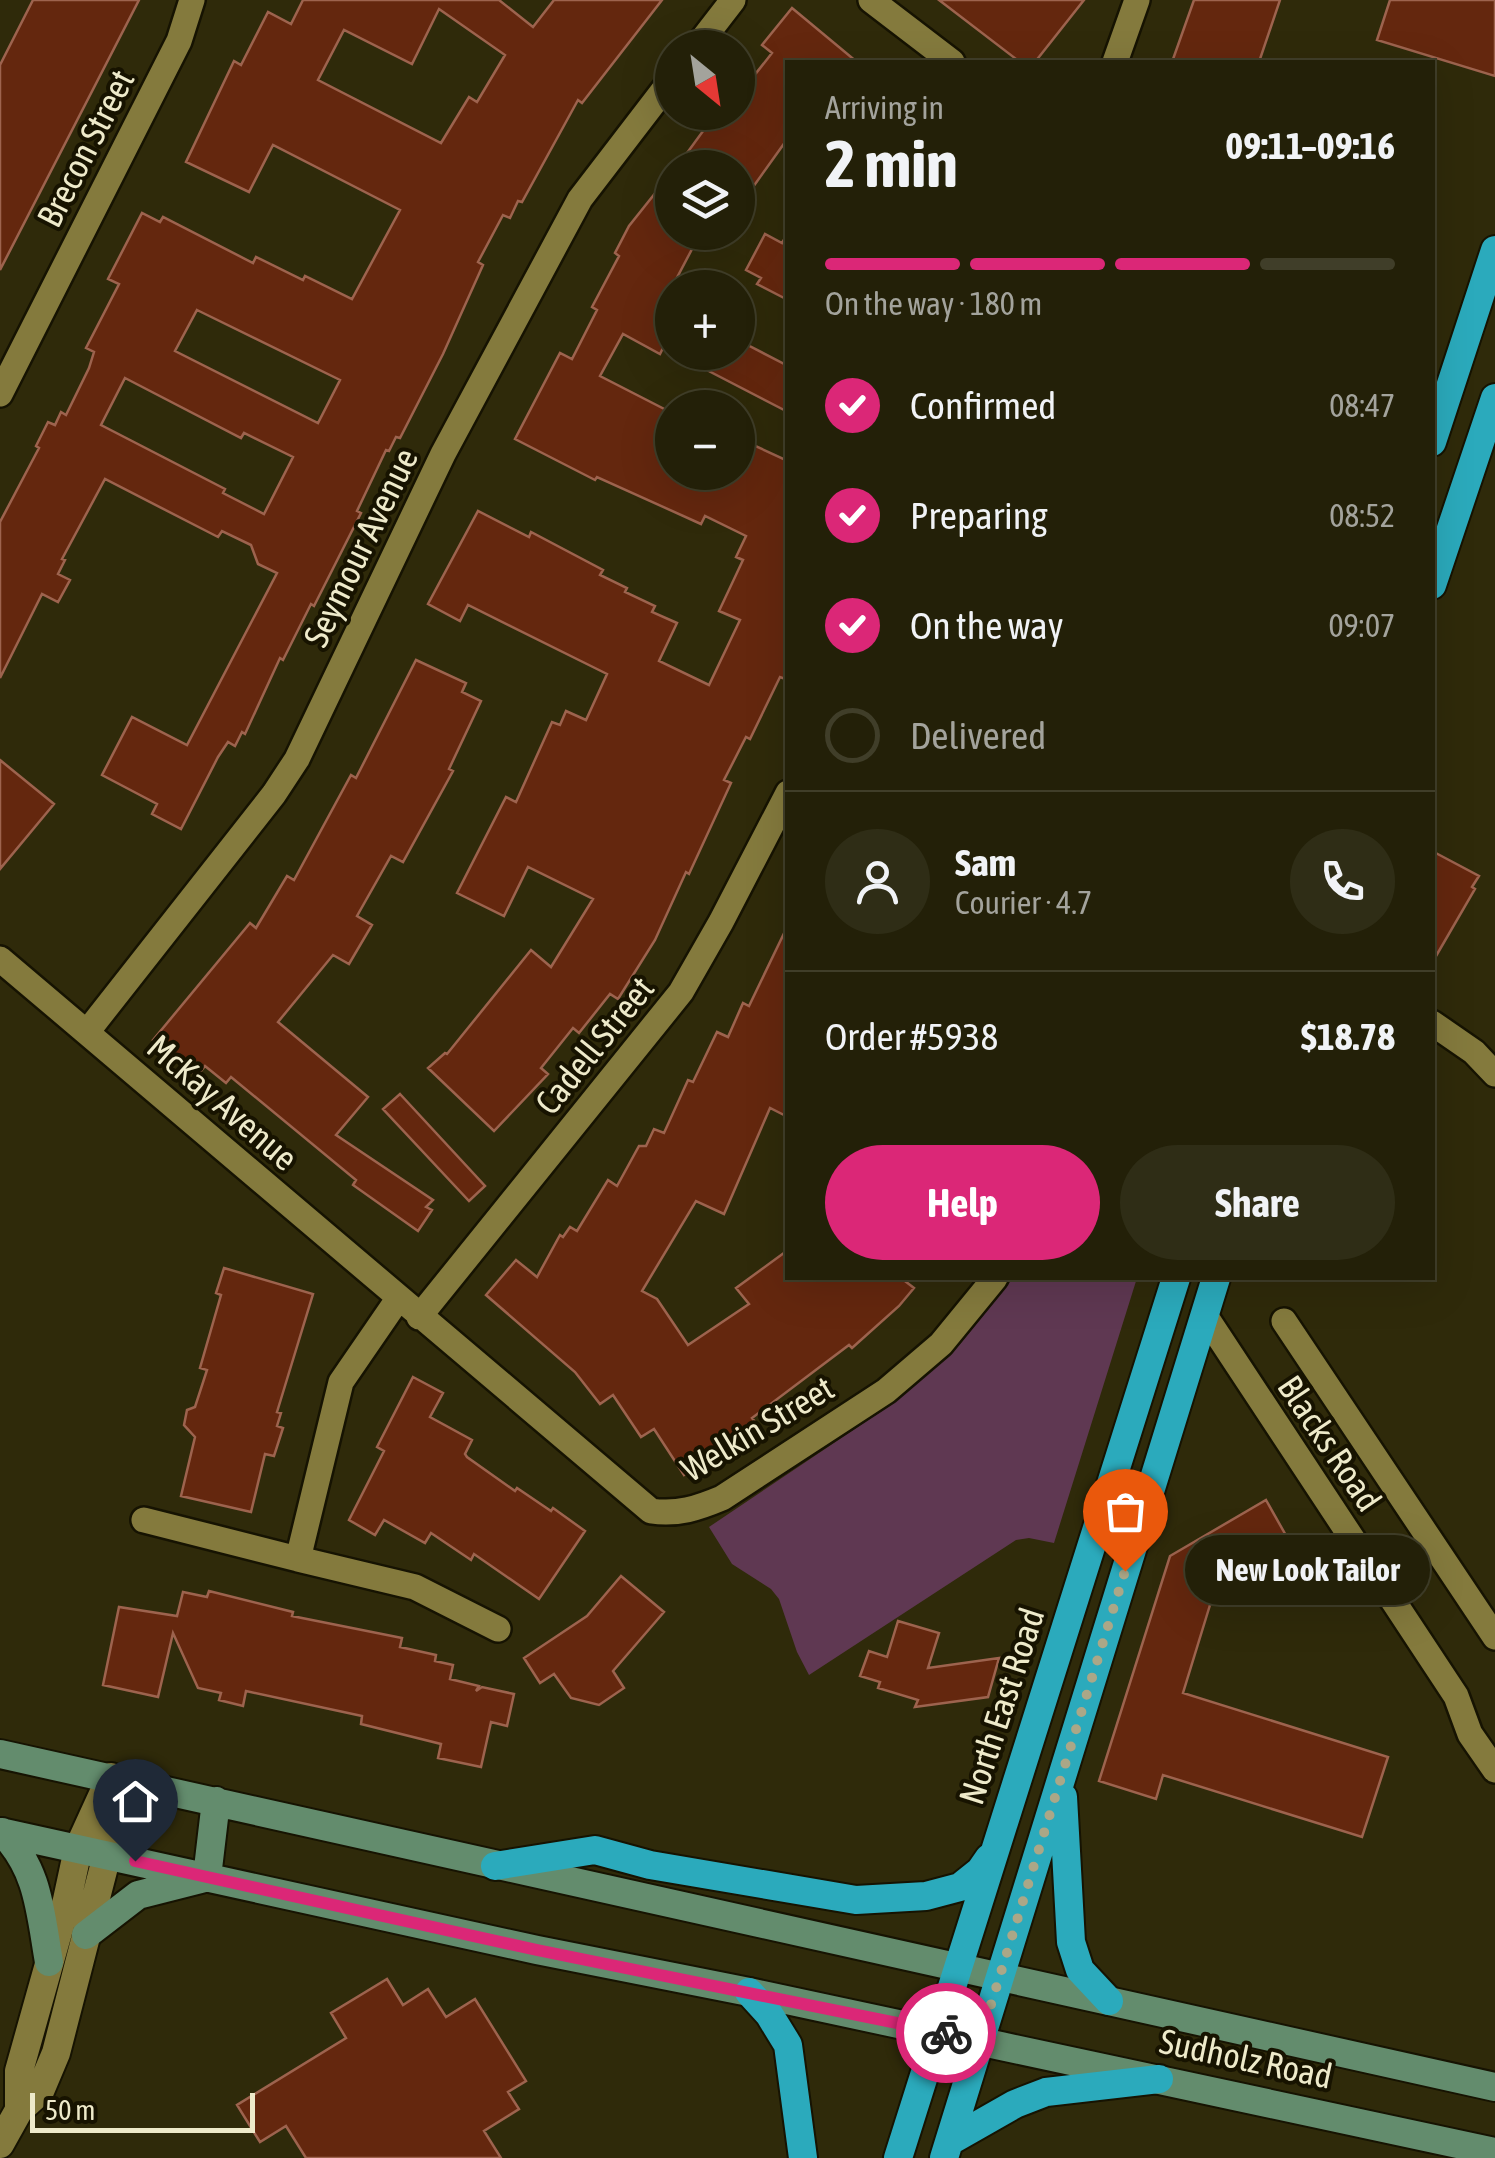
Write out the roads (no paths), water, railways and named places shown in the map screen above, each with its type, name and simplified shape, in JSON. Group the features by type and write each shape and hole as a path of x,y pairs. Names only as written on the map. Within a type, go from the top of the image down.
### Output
{"highway":[{"path":"1435,433 1495,250"},
{"path":"1435,576 1495,398"},
{"name":"North East Road","path":"898,2158 1175,1280"},
{"path":"947,2150 1215,1280"},
{"path":"1062,1775 1071,1942 1080,1970 1109,2002"},
{"path":"495,1866 596,1850 650,1864 856,1900 926,1896 960,1887 980,1871 995,1850"},
{"path":"749,1992 770,2014 788,2045 803,2158"},
{"path":"947,2150 1016,2104 1046,2092 1159,2078"}],"main road":[{"name":"Sudholz Road","path":"0,1754 1495,2086"},
{"path":"86,1935 138,1895 207,1878 216,1801"},
{"name":"Sudholz Road","path":"1,1832 537,1950 980,2040 1495,2152"},
{"path":"1,1832 21,1852 33,1876 49,1962"}],"street":[{"name":"Brecon Street","path":"0,394 179,41 192,0"},
{"name":"Brecon Street","path":"179,41 210,0"},
{"path":"710,30 733,0"},
{"path":"871,0 949,60"},
{"path":"1116,60 1137,0"},
{"name":"Seymour Avenue","path":"87,1032 274,794 297,759 443,454 580,198 655,100"},
{"name":"Cadell Street","path":"419,1317 681,992 785,798"},
{"name":"McKay Avenue","path":"0,959 398,1299"},
{"path":"1435,1025 1474,1052 1495,1074"},
{"name":"Welkin Street","path":"398,1299 652,1511 671,1514 722,1498 886,1391 941,1344 993,1280"},
{"path":"298,1559 341,1382 398,1299"},
{"name":"Blacks Road","path":"1204,1314 1456,1696 1470,1734 1494,1765"},
{"name":"Blacks Road","path":"1284,1321 1495,1637"},
{"path":"144,1520 416,1587 498,1629"},
{"path":"20,2110 19,2072 78,1849 110,1776"},
{"path":"0,2144 20,2110 40,2091 50,2071 107,1855 110,1776"}],"place":[{"name":"New Look Tailor","path":"1125,1571"}]}
